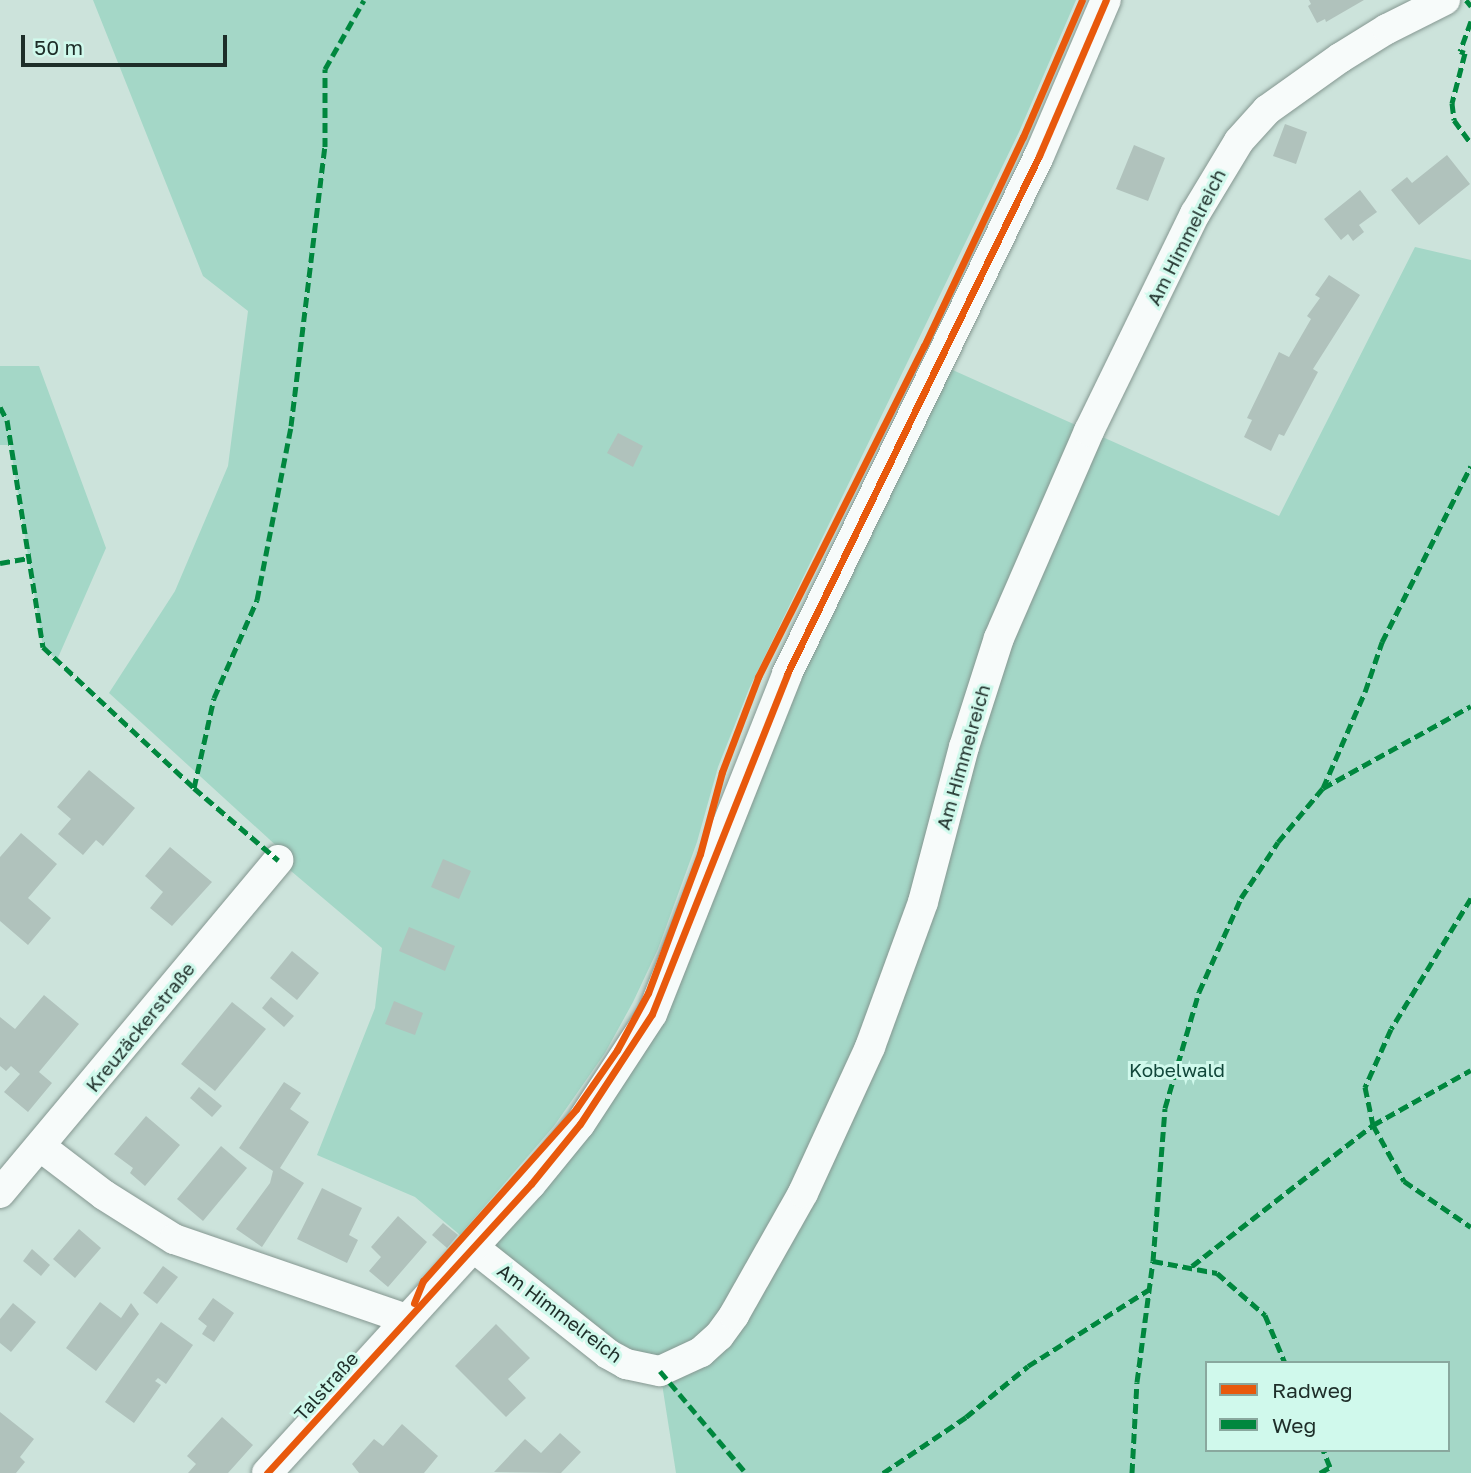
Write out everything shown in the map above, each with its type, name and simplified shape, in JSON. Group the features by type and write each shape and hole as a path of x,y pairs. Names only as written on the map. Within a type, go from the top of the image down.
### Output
{"street":[{"name":"Talstraße","path":"267,1473 473,1247 580,1124 652,1014 787,674 1039,156 1106,0"},
{"name":"Am Himmelreich","path":"473,1247 608,1354 626,1364 660,1371 701,1352 719,1336 734,1315 803,1193 870,1047 923,902 964,747 999,638 1089,431 1195,214 1239,141 1268,110 1340,58 1387,29 1445,0"},
{"name":"Kreuzäckerstraße","path":"0,1193 278,860"},
{"path":"41,1147 104,1195 174,1239 406,1319"}],"green space":[{"path":"93,0 1076,0 1019,132 749,689 718,767 697,842 658,949 633,1002 605,1053 554,1126 460,1235 415,1197 317,1155 375,1008 382,948 278,860 281,850 109,693 175,591 228,466 248,311 203,276"},
{"name":"Kobelwald","path":"1415,247 1471,260 1471,1473 676,1473 660,1371 473,1247 618,1071 937,363 1279,516"},
{"path":"0,366 39,366 106,548 57,660 43,647 10,445 0,445"}],"building":[{"path":"1309,0 1364,0 1326,22 1325,19 1317,23 1308,6 1311,4"},
{"path":"1285,124 1307,132 1296,164 1273,156"},
{"path":"1134,145 1165,158 1148,201 1116,189"},
{"path":"1447,155 1470,184 1419,225 1391,190 1407,177 1412,183"},
{"path":"1360,190 1377,212 1359,225 1364,232 1353,241 1348,234 1341,240 1324,219"},
{"path":"1329,275 1360,295 1313,369 1318,372 1284,436 1279,434 1271,451 1244,437 1252,420 1247,418 1279,352 1289,357 1311,319 1307,316 1320,298 1315,295"},
{"path":"618,433 643,446 633,467 607,453"},
{"path":"89,770 135,808 103,846 96,840 83,855 58,834 71,819 57,807"},
{"path":"21,833 57,864 28,898 51,918 28,945 0,921 0,857"},
{"path":"170,847 212,882 172,926 150,908 163,892 145,876"},
{"path":"443,859 471,871 459,899 431,887"},
{"path":"409,927 455,946 445,971 399,951"},
{"path":"292,951 319,973 297,1000 270,978"},
{"path":"44,995 79,1024 39,1072 52,1083 28,1112 4,1092 20,1074 11,1066 6,1071 0,1066 0,1017 15,1029"},
{"path":"271,997 294,1016 284,1027 262,1008"},
{"path":"394,1001 423,1013 415,1035 385,1024"},
{"path":"232,1002 266,1029 215,1091 181,1064"},
{"path":"284,1082 301,1093 290,1109 309,1122 280,1168 304,1183 262,1247 236,1229 270,1183 273,1171 239,1148"},
{"path":"199,1087 222,1106 212,1117 190,1098"},
{"path":"146,1116 180,1145 145,1186 130,1173 133,1168 114,1154"},
{"path":"221,1146 247,1168 203,1221 177,1199"},
{"path":"322,1188 362,1208 349,1235 358,1240 347,1263 297,1239"},
{"path":"398,1216 427,1242 388,1287 369,1271 381,1257 371,1247"},
{"path":"443,1223 458,1235 447,1248 432,1235"},
{"path":"79,1229 101,1248 75,1278 53,1259"},
{"path":"32,1249 50,1265 41,1276 23,1261"},
{"path":"163,1266 178,1277 157,1304 143,1293"},
{"path":"213,1298 234,1313 214,1342 202,1334 207,1326 198,1319"},
{"path":"100,1302 121,1318 131,1303 139,1314 96,1371 66,1348"},
{"path":"13,1303 36,1322 11,1352 0,1343 0,1319"},
{"path":"161,1322 193,1345 166,1384 158,1378 155,1381 161,1385 134,1423 105,1402"},
{"path":"496,1324 530,1358 508,1379 526,1398 506,1417 455,1366"},
{"path":"0,1412 34,1439 20,1457 25,1462 16,1473 0,1473"},
{"path":"222,1417 253,1445 228,1473 188,1473 196,1464 187,1456"},
{"path":"402,1424 438,1456 424,1473 359,1473 352,1464 374,1439 383,1446"},
{"path":"560,1433 581,1452 561,1473 494,1472 525,1439 541,1453"}],"marked path":[{"path":"194,788 214,698 257,600 291,426 325,147 325,69 364,0"},
{"path":"1466,0 1471,6"},
{"path":"1471,21 1460,51 1465,53 1452,103 1454,120 1471,143"},
{"path":"0,407 7,420 43,647 194,788 278,860"},
{"path":"1132,1473 1137,1382 1153,1261 1165,1108 1199,992 1241,898 1278,842 1323,788 1365,692 1382,642 1471,466"},
{"path":"0,563 29,558"},
{"path":"1323,788 1471,706"},
{"path":"1471,898 1391,1029 1365,1087 1373,1125 1404,1181 1471,1227"},
{"path":"1192,1266 1373,1125 1471,1070"},
{"path":"1153,1261 1217,1273 1265,1315 1284,1361"},
{"path":"883,1473 966,1417 1028,1366 1148,1290"},
{"path":"660,1371 746,1473"},
{"path":"1320,1473 1330,1467 1324,1452"}],"cycle path":[{"path":"414,1303 423,1281 576,1109 617,1050 648,993 700,854 722,772 758,677 924,346 1023,137 1082,0"},
{"path":"267,1473 531,1184 580,1124 652,1014 787,674 1039,156 1106,0"}]}
